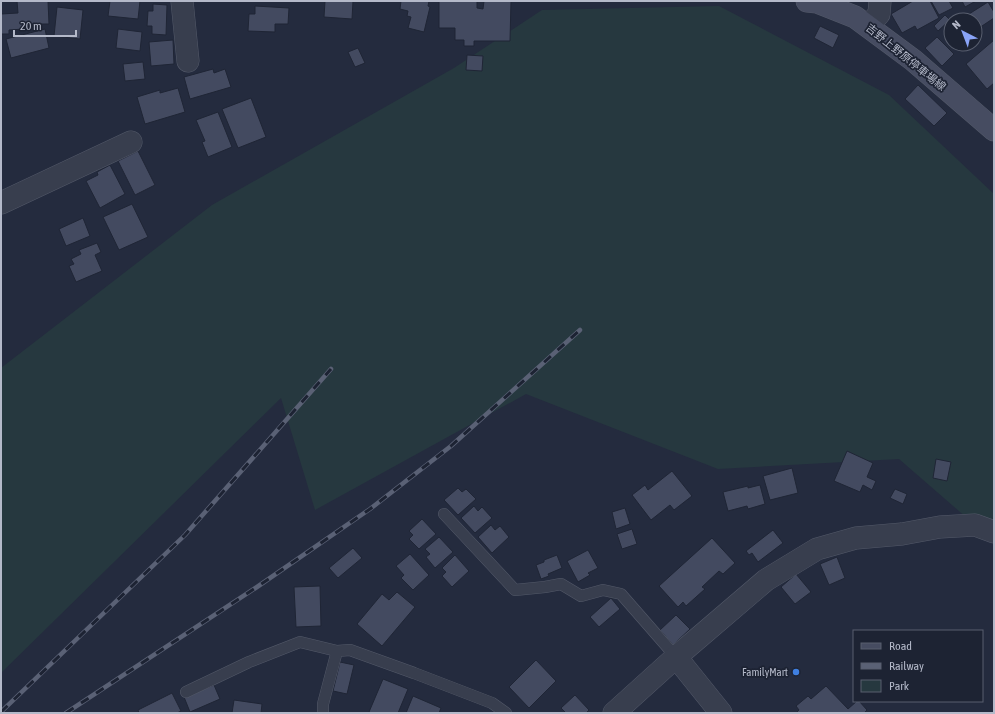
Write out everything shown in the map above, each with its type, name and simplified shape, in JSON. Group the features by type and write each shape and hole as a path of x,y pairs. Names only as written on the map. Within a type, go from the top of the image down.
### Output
{"main road":[{"name":"吉野上野原停車場線","path":"807,1 817,2 855,17 913,60 994,130"}],"street":[{"path":"182,1 188,61"},
{"path":"868,26 880,14 880,1"},
{"path":"1,203 131,142"},
{"path":"614,713 676,657 766,580 818,549 856,538 902,534 940,527 975,526 994,532"},
{"path":"676,657 721,713"}],"lane":[{"path":"444,514 515,590 562,584 582,596 603,590 621,594 676,657"},
{"path":"186,692 249,662 300,642 337,651 350,650 414,672 492,703 506,713"},
{"path":"322,713 337,651"}],"green space":[{"path":"719,6 889,95 994,194 994,532 975,525 899,459 718,469 526,394 315,510 281,398 1,673 1,368 212,205 454,68 542,10"}],"building":[{"path":"17,1 48,1 49,24 24,24 24,29 9,30 9,34 1,34 1,14 18,13"},
{"path":"110,1 140,1 138,19 108,16"},
{"path":"325,1 353,1 352,19 324,17"},
{"path":"401,1 429,1 428,6 430,7 424,32 408,28 411,17 407,16 408,11 400,9"},
{"path":"439,1 477,1 477,8 483,9 484,1 511,1 510,41 474,41 474,46 464,46 464,40 455,40 455,28 439,28"},
{"path":"913,1 930,1 939,18 917,30 915,26 902,33 891,14"},
{"path":"931,1 949,1 953,8 939,15"},
{"path":"962,1 976,1 965,7"},
{"path":"988,2 994,12 994,18 983,25 983,12 972,12"},
{"path":"153,4 167,5 166,35 152,34 152,26 147,26 148,11 153,11"},
{"path":"255,6 289,8 288,24 275,24 275,32 248,31 249,14 255,14"},
{"path":"57,7 83,10 80,39 54,36"},
{"path":"943,17 943,26 938,31 934,26"},
{"path":"820,26 839,35 833,48 814,38"},
{"path":"45,29 49,48 11,58 6,39"},
{"path":"118,29 142,32 140,51 116,48"},
{"path":"937,37 943,43 943,52 952,52 954,54 942,66 925,48"},
{"path":"173,40 174,64 151,66 149,42"},
{"path":"994,40 994,83 987,89 966,64 980,52 983,52 983,49"},
{"path":"358,48 365,63 355,67 348,52"},
{"path":"467,55 483,56 482,71 466,70"},
{"path":"143,62 145,79 125,81 123,64"},
{"path":"213,69 214,73 225,69 231,87 190,99 184,77"},
{"path":"918,85 947,113 934,126 905,99"},
{"path":"178,88 185,112 145,124 137,97 160,90 160,93"},
{"path":"251,98 266,137 238,148 222,109"},
{"path":"218,112 232,147 208,157 202,142 205,141 196,120"},
{"path":"138,151 155,185 135,195 118,161"},
{"path":"110,165 125,194 100,208 86,181 98,175 97,172"},
{"path":"132,204 148,237 119,250 103,217"},
{"path":"83,218 90,236 66,246 59,229"},
{"path":"97,243 101,252 95,255 102,271 76,282 69,266 74,264 71,259 81,254 79,250"},
{"path":"847,451 873,463 867,477 876,481 872,490 863,485 860,492 834,481"},
{"path":"936,459 951,462 947,481 933,478"},
{"path":"792,468 798,493 770,500 763,476"},
{"path":"672,471 692,496 674,510 670,505 651,520 632,495 645,485 648,490"},
{"path":"760,485 765,504 748,509 747,506 728,511 723,492 748,486 748,488"},
{"path":"458,488 462,492 466,489 476,499 458,515 444,500"},
{"path":"895,489 907,494 903,504 890,498"},
{"path":"474,506 478,511 482,507 492,518 475,533 461,518"},
{"path":"625,508 630,524 616,529 612,512"},
{"path":"422,519 436,534 419,549 409,539 413,535 409,531"},
{"path":"491,525 495,530 500,526 509,537 492,553 478,537"},
{"path":"632,529 637,544 622,549 617,534"},
{"path":"773,530 783,543 758,562 752,553 749,555 746,551"},
{"path":"439,537 453,552 435,568 426,557 430,554 425,549"},
{"path":"712,538 735,563 723,574 719,571 702,587 705,589 686,606 683,602 678,607 659,586"},
{"path":"353,548 362,558 338,578 329,568"},
{"path":"588,550 598,568 588,573 590,575 578,582 567,561"},
{"path":"410,554 429,575 413,590 401,578 404,575 396,566"},
{"path":"455,555 469,571 452,587 442,576 446,572 442,568"},
{"path":"557,555 562,568 541,579 536,565"},
{"path":"837,557 845,578 829,585 820,564"},
{"path":"796,574 811,592 795,604 781,587"},
{"path":"320,586 321,626 296,627 294,587"},
{"path":"397,592 415,607 382,646 357,624 382,594 389,600"},
{"path":"611,598 620,609 599,627 590,617"},
{"path":"676,615 690,629 673,645 660,630"},
{"path":"536,660 556,681 529,708 509,687"},
{"path":"340,662 354,665 347,694 333,691"},
{"path":"383,679 408,689 398,713 369,712"},
{"path":"214,685 220,699 190,712 184,697"},
{"path":"826,686 848,709 856,702 860,702 867,710 864,713 796,713 799,710 796,706 808,696 811,699"},
{"path":"172,693 181,711 177,713 139,713 138,710"},
{"path":"575,695 589,710 586,713 566,713 561,708"},
{"path":"413,696 441,708 439,713 406,713"},
{"path":"234,700 262,704 261,713 232,713"}],"railway":[{"path":"66,713 257,587 370,509 451,446 580,330"},
{"path":"1,712 185,535 331,369"}],"place":[{"name":"FamilyMart","path":"796,672"}]}
